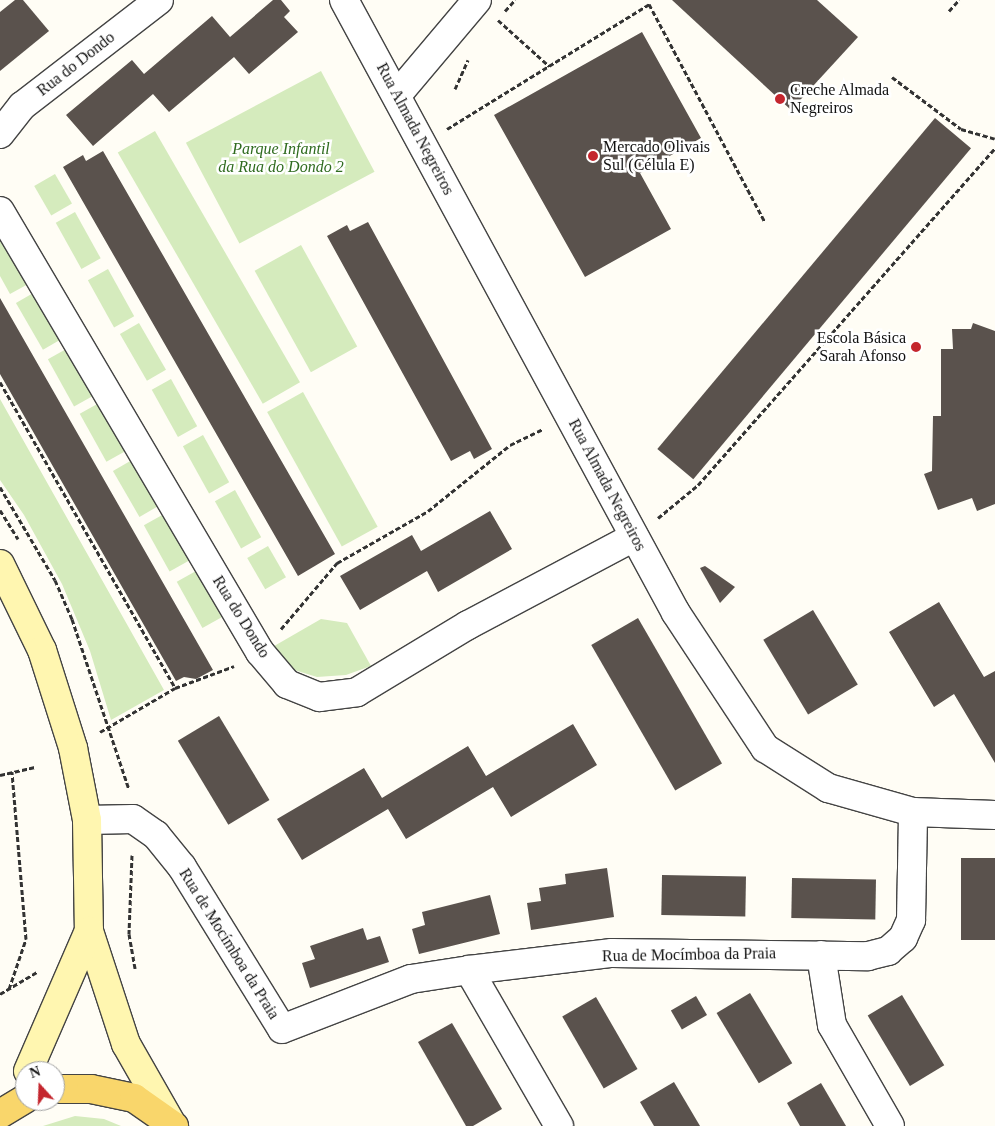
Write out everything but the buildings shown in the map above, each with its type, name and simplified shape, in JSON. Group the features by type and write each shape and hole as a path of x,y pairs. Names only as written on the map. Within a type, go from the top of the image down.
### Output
{"main road":[{"path":"0,564 26,612 56,689 73,748 87,820 89,931 126,1044 173,1124"},
{"path":"32,1061 89,931"},
{"path":"65,1089 91,1088 134,1098 173,1124"}],"street":[{"name":"Rua do Dondo","path":"0,134 22,106 158,0"},
{"name":"Rua Almada Negreiros","path":"344,0 571,415 676,613 765,748 828,788 913,812 995,815"},
{"path":"397,95 477,0"},
{"name":"Rua do Dondo","path":"0,211 260,652 287,684 319,697 357,692 468,625 634,537"},
{"name":"Rua de Mocímboa da Praia","path":"87,820 133,819 156,835 182,867 282,1029 411,980 469,970 612,953 868,956 888,951 903,938 910,920 913,812"},
{"path":"821,955 832,1025 890,1126"},
{"path":"469,970 559,1126"}],"path":[{"path":"949,11 959,0"},
{"path":"423,144 649,4 765,222"},
{"path":"498,20 550,66"},
{"path":"892,77 962,129 995,140"},
{"path":"634,537 698,486 995,148"},
{"path":"0,382 175,688"},
{"path":"108,727 175,688 223,672 260,652 337,564 428,512 510,445 571,415"},
{"path":"0,775 36,767"},
{"path":"9,989 26,939 12,772"},
{"path":"0,994 42,969"}],"green space":[{"name":"Parque Infantil da Rua do Dondo 2","path":"321,71 375,172 239,243 186,143"},
{"path":"155,131 300,382 263,404 118,152"},
{"path":"55,174 72,203 51,215 34,186"},
{"path":"75,212 101,258 81,269 56,223"},
{"path":"0,238 30,283 10,294 0,276"},
{"path":"301,245 357,346 311,372 255,271"},
{"path":"108,269 134,316 114,327 88,280"},
{"path":"35,292 62,339 43,350 16,303"},
{"path":"139,323 166,370 147,381 120,334"},
{"path":"68,348 94,395 74,406 48,359"},
{"path":"171,379 197,426 178,437 152,390"},
{"path":"303,392 378,527 342,547 267,412"},
{"path":"0,399 164,690 111,720 90,651 62,584 24,515 0,480"},
{"path":"99,403 126,451 106,462 80,414"},
{"path":"203,435 229,482 209,493 183,446"},
{"path":"132,460 158,506 139,517 113,471"},
{"path":"235,490 261,537 241,548 215,501"},
{"path":"164,514 190,560 170,572 144,525"},
{"path":"268,546 286,577 265,589 247,558"},
{"path":"196,571 222,617 202,628 177,582"},
{"path":"321,619 347,623 371,666 346,675 317,677 291,669 269,649"},
{"path":"75,1116 104,1119 121,1126 43,1126"}],"place":[{"name":"Creche Almada Negreiros","path":"780,99"},
{"name":"Mercado Olivais Sul (Célula E)","path":"593,156"},
{"name":"Escola Básica Sarah Afonso","path":"916,347"}]}
